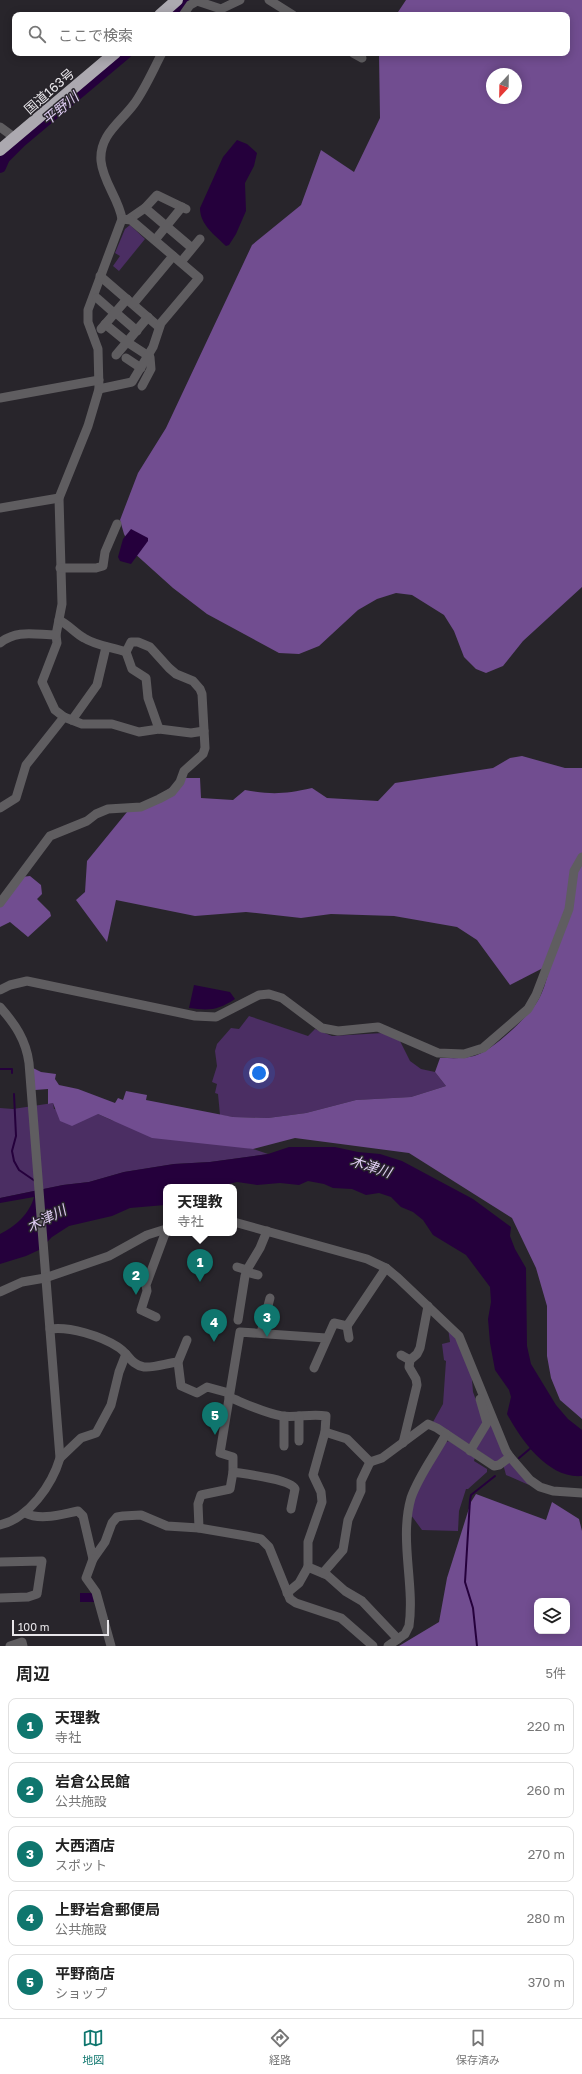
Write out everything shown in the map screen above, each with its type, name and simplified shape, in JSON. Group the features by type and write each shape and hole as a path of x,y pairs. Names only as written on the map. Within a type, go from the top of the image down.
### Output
{"highway":[{"path":"163,12 177,0"},
{"name":"国道163号","path":"0,150 111,56"}],"street":[{"path":"185,12 190,2 197,1 221,8 240,0"},
{"path":"269,0 288,12"},
{"path":"0,398 99,385 130,383 149,356 156,343 159,327 199,278 155,240 125,219 104,176 101,161 103,146 111,130 134,105 160,56"},
{"path":"0,127 15,138"},
{"path":"155,240 184,208 157,195 145,208 125,219 90,302 88,316 98,349 99,385 88,426 59,498 62,604 56,635 57,644 42,682 55,710 82,724 112,724 139,732 159,729 191,733 204,731"},
{"path":"145,208 192,248"},
{"path":"181,262 200,239"},
{"path":"142,386 152,369 149,356 103,326 114,313 130,301 173,256"},
{"path":"100,276 159,327"},
{"path":"97,298 137,331"},
{"path":"116,355 148,317"},
{"path":"126,358 141,368"},
{"path":"0,508 59,498"},
{"path":"60,568 96,568 103,566 105,552 117,524"},
{"path":"59,620 66,623 85,639 106,647 126,652"},
{"path":"0,643 5,638 26,632 56,635"},
{"path":"0,903 50,836 87,821 96,814 108,809 141,806 172,792 180,782 184,771 202,754 205,748 203,739 202,694 193,681 172,671 147,645 131,642 126,652 132,668 146,678 148,698 159,729"},
{"path":"0,808 16,798 26,765 97,685 106,647"},
{"path":"0,990 10,984 27,981 210,1018 224,1014 259,995 269,994 282,998 322,1028 338,1031 378,1027 438,1053 447,1055 470,1053 486,1046 523,1014 533,1001 569,909 574,871 582,857"},
{"path":"0,1007 17,1028 24,1041 29,1058 60,1458"},
{"path":"237,1223 367,1259 386,1268 460,1336 510,1457 530,1480 540,1487 553,1491 582,1493"},
{"path":"241,1234 244,1225"},
{"path":"0,1292 22,1282 109,1256 147,1235 163,1231"},
{"path":"238,1320 247,1271 260,1248 267,1231"},
{"path":"156,1317 141,1310 147,1291 146,1285 164,1236"},
{"path":"236,1267 258,1275"},
{"path":"349,1338 347,1326 386,1268"},
{"path":"261,1333 270,1298"},
{"path":"403,1443 417,1385 416,1379 409,1369 410,1360 419,1352 428,1306"},
{"path":"314,1368 326,1338 334,1323 347,1326"},
{"path":"50,1329 59,1327 78,1331 119,1347 133,1363 144,1367 178,1362"},
{"path":"199,1528 198,1504 201,1495 230,1489 234,1457 220,1453 240,1332 326,1338"},
{"path":"187,1340 178,1362 180,1384 184,1389 197,1393 207,1387 264,1411 284,1416 318,1414 326,1416 325,1432 313,1475 321,1492 322,1502 308,1542 308,1567 298,1583 287,1593"},
{"path":"0,1525 10,1522 25,1513 49,1482 60,1458 81,1438 96,1433 111,1405 119,1372 126,1354"},
{"path":"401,1355 410,1360"},
{"path":"470,1451 486,1427 487,1423 477,1391 477,1378"},
{"path":"284,1416 284,1446"},
{"path":"298,1441 299,1416"},
{"path":"323,1573 343,1550 348,1520 361,1491 361,1480 370,1462 382,1458 428,1424 496,1466 510,1457"},
{"path":"325,1432 347,1439 370,1462"},
{"path":"388,1646 405,1634 410,1622 406,1535 408,1514 412,1498 423,1472 446,1434"},
{"path":"232,1472 282,1481 294,1486 295,1489 291,1509"},
{"path":"25,1513 34,1516 45,1516 78,1511 83,1516 93,1559"},
{"path":"111,1646 96,1592 86,1578 93,1559 105,1542 112,1523 117,1517 141,1515 167,1526 199,1528 261,1539 269,1547 290,1599 296,1603 341,1618 373,1646"},
{"path":"0,1562 42,1561 37,1594 28,1597 0,1598"},
{"path":"308,1567 323,1573 345,1591 362,1601 398,1639"},
{"path":"10,1646 22,1642 23,1646"}],"shaded area":[{"path":"406,0 582,0 582,587 523,641 503,666 486,673 476,669 464,657 454,631 444,615 412,595 396,593 377,599 358,610 319,646 299,654 279,653 207,614 173,588 133,552 124,534 120,520 138,473 166,428 252,245 301,205 321,150 354,172 380,118 379,56 570,56 570,12 398,12"},
{"path":"130,225 145,239 119,271 113,266 120,256 115,253 125,229"},
{"path":"522,756 565,768 582,768 582,1419 560,1400 551,1378 547,1356 547,1306 536,1268 512,1218 409,1153 295,1138 253,1149 152,1138 98,1114 72,1126 60,1121 53,1103 48,1104 48,1089 35,1090 33,1068 41,1072 56,1074 55,1079 59,1085 78,1089 115,1103 118,1098 123,1100 126,1091 147,1095 146,1100 233,1117 268,1118 306,1113 356,1100 411,1097 446,1086 435,1072 440,1058 462,1058 474,1056 490,1048 499,1041 518,1025 537,1002 541,995 549,971 543,968 510,985 477,940 457,927 394,916 331,914 301,918 246,912 195,916 116,900 107,942 76,900 85,892 87,861 127,812 142,809 183,778 200,778 201,798 233,800 245,790 263,793 278,793 294,792 312,788 327,798 378,801 395,783 493,768 510,758"},
{"path":"30,876 41,885 42,894 37,899 50,912 51,916 28,937 10,922 0,927 0,906 21,877"},
{"path":"249,1016 308,1036 315,1029 332,1036 383,1033 400,1041 410,1061 421,1069 435,1072 446,1086 411,1097 356,1100 306,1113 268,1118 220,1115 218,1094 215,1093 217,1084 212,1082 217,1066 215,1051 217,1044 231,1028 239,1029"},
{"path":"53,1103 54,1109 98,1114 111,1120 253,1149 268,1154 210,1162 174,1164 124,1172 89,1182 63,1185 0,1198 0,1108 13,1109"},
{"path":"448,1328 457,1337 471,1368 473,1392 484,1422 472,1443 468,1444 433,1422 443,1404 446,1361 444,1360 442,1344 450,1342"},
{"path":"487,1414 505,1456 496,1463 475,1448"},
{"path":"449,1441 475,1457 474,1461 487,1469 487,1472 468,1489 466,1489 459,1511 458,1531 422,1530 411,1515 413,1499 444,1443"},
{"path":"510,1462 529,1485 506,1475 503,1464"},
{"path":"476,1494 546,1520 552,1502 579,1519 582,1531 582,1646 399,1646 439,1622 447,1578 471,1502"}],"water":[{"path":"237,140 247,144 257,153 254,166 245,183 246,211 236,234 229,245 226,246 205,225 200,208 223,157"},
{"path":"131,529 148,538 148,541 131,564 120,561 118,557 123,539"},
{"path":"194,985 230,992 235,999 214,1009 189,1008"},
{"name":"木津川","path":"289,1147 335,1147 358,1152 380,1154 402,1161 473,1199 511,1227 510,1236 515,1249 526,1268 527,1346 531,1364 556,1405 568,1419 582,1430 582,1476 570,1475 547,1465 528,1446 507,1414 511,1397 509,1390 495,1370 490,1343 488,1319 491,1302 490,1287 466,1255 433,1235 423,1220 413,1212 401,1207 391,1197 379,1193 366,1195 352,1189 333,1188 324,1184 308,1181 299,1185 280,1183 257,1185 237,1182 229,1184 163,1184 163,1205 130,1208 112,1216 69,1226 52,1237 39,1250 26,1256 0,1264 0,1234 11,1228 21,1219 29,1209 34,1197 0,1203 0,1198 63,1185 89,1182 124,1172 174,1164 210,1162 268,1154"},
{"path":"80,1593 94,1593 97,1602 80,1602"}],"waterway":[{"name":"平野川","path":"176,12 190,0"},
{"name":"平野川","path":"0,167 4,158 20,142 122,56"},
{"path":"0,1069 12,1069 12,1073"},
{"path":"14,1094 16,1136 12,1151 14,1161 19,1170 35,1181"},
{"path":"519,1458 532,1447"},
{"path":"477,1646 473,1608 465,1582 470,1500 471,1495 495,1476"}],"place":[{"name":"天理教","path":"200,1282"},
{"name":"岩倉公民館","path":"136,1295"},
{"name":"大西酒店","path":"267,1337"},
{"name":"上野岩倉郵便局","path":"214,1342"},
{"name":"平野商店","path":"215,1435"}]}
